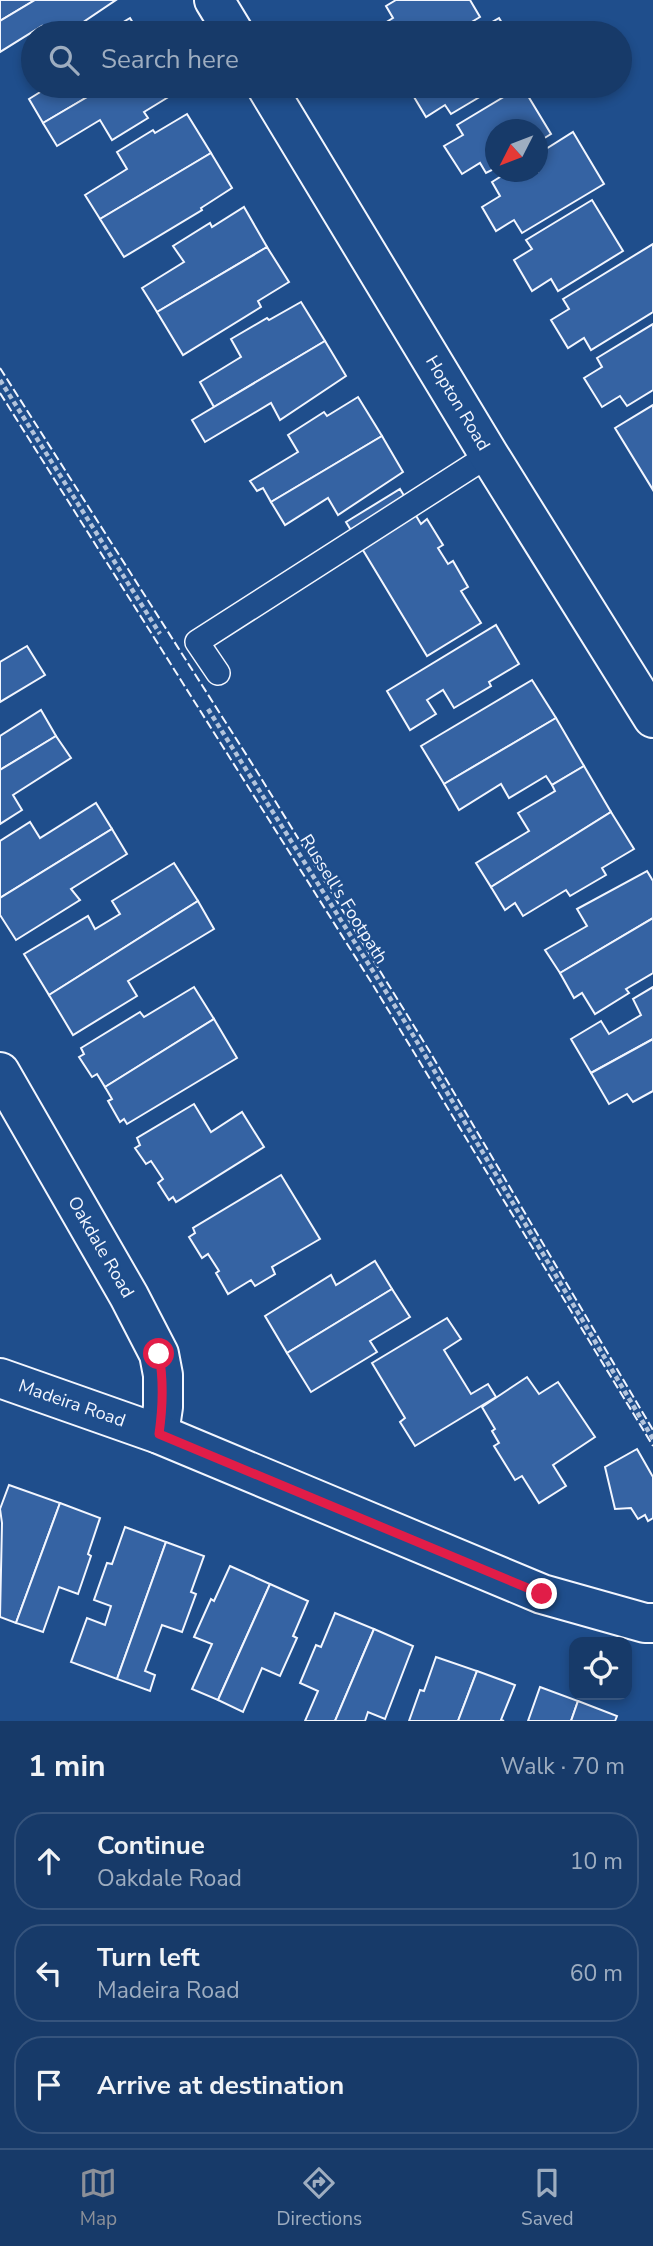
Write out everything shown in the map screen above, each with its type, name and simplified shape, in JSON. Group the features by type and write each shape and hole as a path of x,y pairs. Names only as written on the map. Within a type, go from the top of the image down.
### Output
{"street":[{"path":"214,0 227,21"},
{"name":"Hopton Road","path":"273,98 489,455 653,718"},
{"name":"Oakdale Road","path":"0,1072 129,1296 159,1354 163,1375 163,1407 159,1434"},
{"name":"Madeira Road","path":"0,1378 159,1434 542,1594 653,1623"}],"lane":[{"path":"218,673 197,642 489,455"}],"path":[{"path":"0,380 167,645"},
{"name":"Russell's Footpath","path":"204,703 410,1030 653,1439"}],"building":[{"path":"0,0 35,0 0,21"},
{"path":"35,0 116,0 85,21 21,21 21,39 0,52 0,21"},
{"path":"396,0 470,0 480,17 473,21 388,21 393,18 386,6"},
{"path":"31,98 86,98 43,123"},
{"path":"86,98 167,98 144,112 148,118 112,140 100,120 57,146 43,123"},
{"path":"415,98 478,98 451,114 445,105 426,117"},
{"path":"502,98 529,98 542,119 485,119 485,171 480,163 462,174 444,146 463,135 457,125"},
{"path":"187,114 211,153 100,219 85,195 127,169 117,152 153,130 155,133"},
{"path":"573,132 604,184 522,233 514,220 496,231 482,207 500,196 492,182 548,182 548,148"},
{"path":"211,153 232,188 201,208 202,210 124,257 100,219"},
{"path":"592,200 623,251 558,291 551,279 532,291 514,260 532,249 526,240"},
{"path":"244,207 267,247 157,312 142,288 184,262 173,246 210,223 212,227"},
{"path":"653,244 653,312 591,350 584,338 568,348 551,320 569,309 563,299"},
{"path":"267,247 289,282 258,301 261,307 183,355 157,312"},
{"path":"301,302 325,341 214,407 200,382 241,357 231,339"},
{"path":"653,324 653,390 627,406 620,396 602,407 584,378 602,367 597,358"},
{"path":"325,341 346,376 280,420 271,403 205,442 192,420"},
{"path":"358,397 382,436 271,502 263,488 257,491 250,481 298,452 288,435 324,412 327,416"},
{"path":"653,405 653,490 615,428"},
{"path":"382,436 403,472 338,515 328,498 285,525 271,502"},
{"path":"400,489 421,524 427,519 443,545 438,548 448,564 453,561 468,587 461,591 481,623 427,656 346,522"},
{"path":"496,625 519,664 489,682 491,686 454,708 443,690 427,700 436,714 410,730 387,691"},
{"path":"27,646 45,675 0,702 0,662"},
{"path":"532,680 556,718 444,784 421,746"},
{"path":"41,710 56,736 0,770 0,736"},
{"path":"556,718 584,766 552,785 546,776 509,798 501,784 459,810 444,784"},
{"path":"56,736 71,758 13,795 22,810 0,824 0,770"},
{"path":"584,766 611,812 491,887 476,863 529,831 518,813 555,791 552,785"},
{"path":"96,803 112,829 0,898 0,841 30,822 40,838"},
{"path":"611,812 634,849 602,868 606,875 570,896 566,890 523,916 515,903 505,910 491,887"},
{"path":"112,829 127,854 71,889 80,900 16,940 0,915 0,898"},
{"path":"174,863 198,901 49,995 24,954 88,916 95,929 120,914 112,901"},
{"path":"647,871 653,881 653,918 560,973 545,950 587,926 577,909"},
{"path":"198,901 214,929 128,981 137,996 73,1035 49,995"},
{"path":"653,918 653,973 626,989 629,993 595,1014 582,993 574,998 560,973"},
{"path":"194,987 214,1019 105,1087 97,1074 92,1077 79,1057 84,1054 81,1048 140,1012 144,1017"},
{"path":"653,987 653,1039 591,1073 571,1039 601,1021 609,1034 641,1015 633,999"},
{"path":"214,1019 237,1058 127,1124 124,1119 120,1122 108,1101 112,1099 105,1087"},
{"path":"653,1039 653,1091 633,1102 627,1094 609,1104 591,1073"},
{"path":"194,1104 211,1132 242,1112 264,1147 176,1202 173,1197 169,1200 158,1183 163,1179 151,1161 146,1164 135,1148 140,1145 137,1138"},
{"path":"281,1175 320,1239 272,1267 275,1274 255,1286 251,1280 228,1294 216,1273 219,1271 208,1254 202,1258 189,1237 195,1233 193,1228"},
{"path":"375,1261 392,1289 287,1353 265,1316 331,1275 336,1285"},
{"path":"392,1289 410,1317 370,1341 377,1352 311,1392 287,1353"},
{"path":"447,1318 461,1339 444,1350 471,1394 488,1384 496,1397 415,1446 400,1422 405,1418 372,1363"},
{"path":"527,1377 539,1394 558,1382 595,1437 553,1465 566,1486 539,1503 522,1476 515,1480 494,1446 499,1443 492,1431 495,1429 482,1407"},
{"path":"637,1449 653,1477 653,1518 648,1521 645,1515 638,1519 631,1508 615,1509 605,1467"},
{"path":"9,1485 60,1503 16,1623 0,1617 0,1509"},
{"path":"60,1503 100,1518 78,1594 59,1587 43,1632 16,1623"},
{"path":"125,1527 166,1542 117,1679 71,1662 87,1618 105,1625 111,1606 94,1600 107,1563 112,1564"},
{"path":"166,1542 204,1556 191,1592 196,1594 182,1632 162,1625 145,1671 155,1675 150,1691 117,1679"},
{"path":"230,1566 270,1584 218,1700 192,1689 212,1644 194,1637"},
{"path":"270,1584 308,1601 293,1636 297,1638 280,1676 262,1668 243,1712 218,1700"},
{"path":"335,1613 374,1629 335,1721 305,1721 318,1691 300,1683 316,1645 321,1647"},
{"path":"374,1629 413,1646 385,1719 368,1712 365,1721 335,1721"},
{"path":"436,1657 477,1671 458,1721 409,1721 420,1690 424,1691"},
{"path":"477,1671 515,1685 501,1720 504,1721 458,1721"},
{"path":"540,1687 569,1698 569,1700 578,1701 571,1721 528,1721"},
{"path":"578,1701 617,1716 615,1721 571,1721"}],"fence":[{"path":"0,368 256,770 430,1052 653,1430"},
{"path":"0,393 373,985 653,1446"}],"route":[{"path":"159,1354 163,1375 163,1407 159,1434 542,1594"}]}
